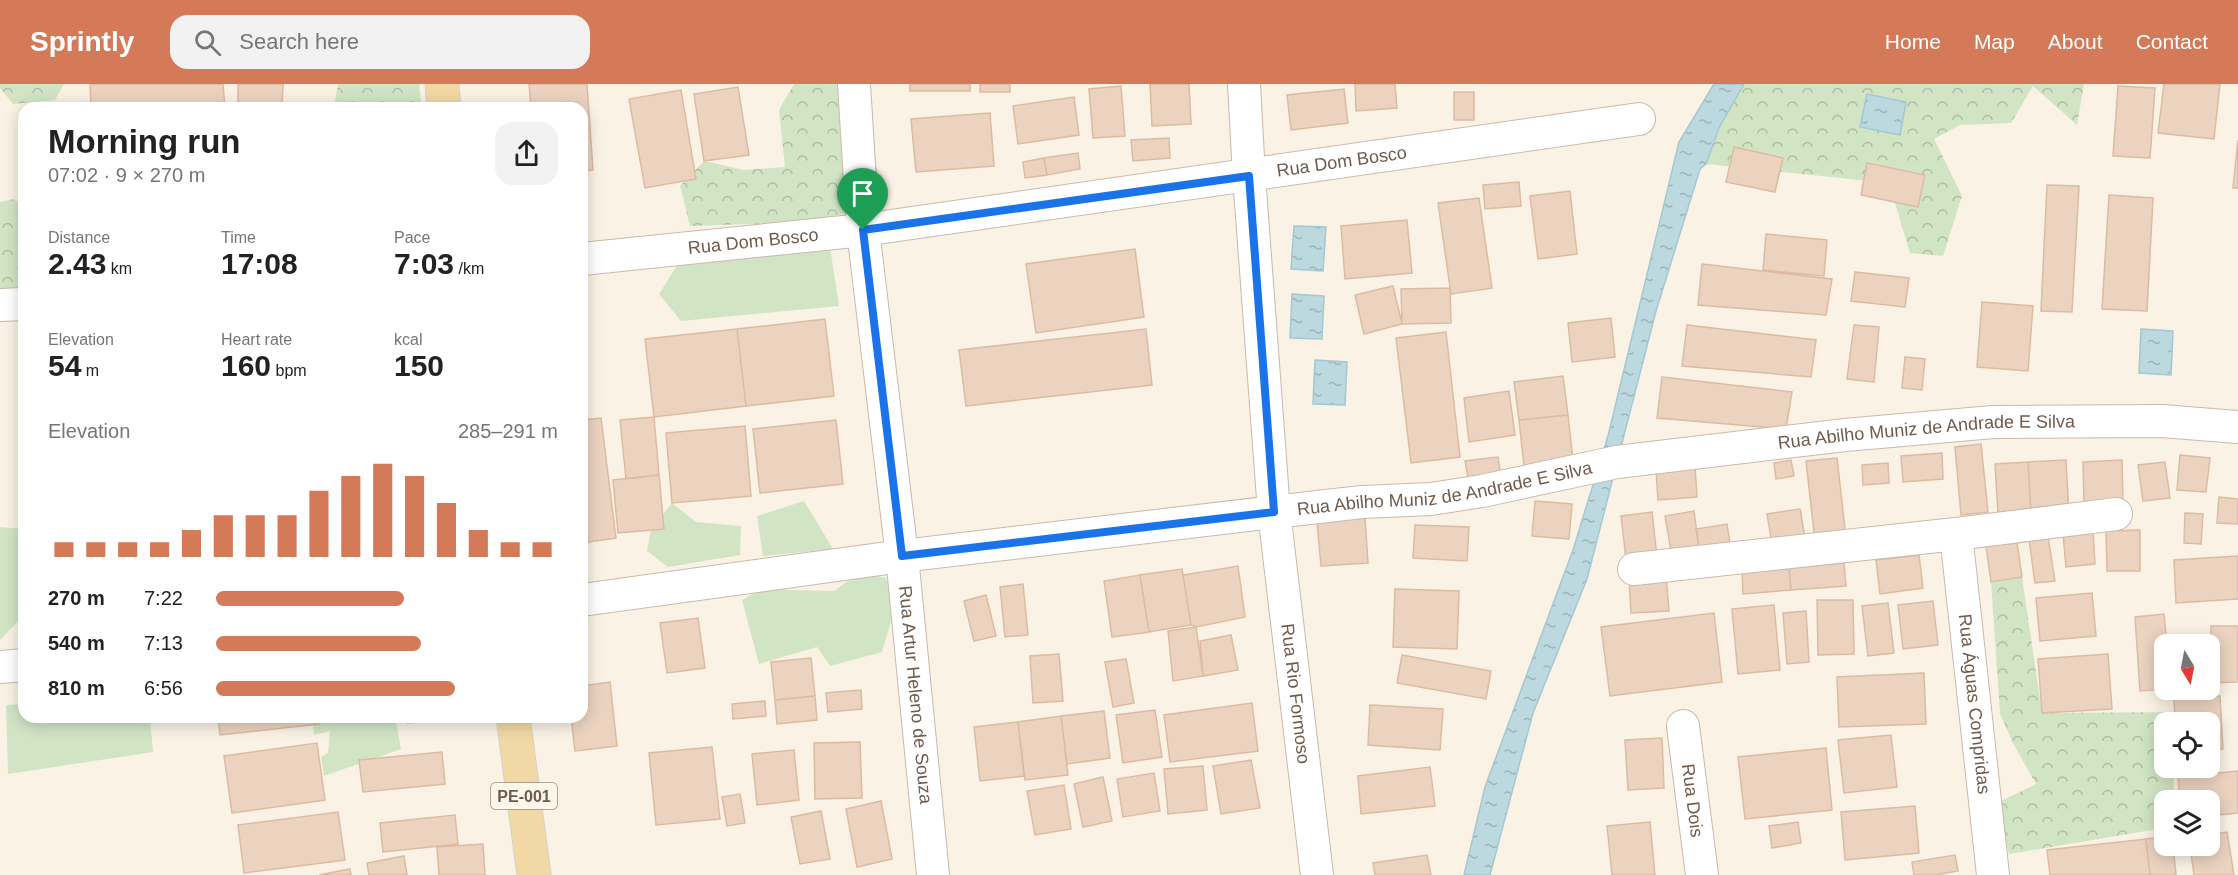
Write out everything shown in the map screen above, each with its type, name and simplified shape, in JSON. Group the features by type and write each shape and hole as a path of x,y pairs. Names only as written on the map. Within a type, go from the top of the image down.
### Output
{"main road":[{"path":"442,84 444,102"},
{"name":"PE-001","path":"514,723 534,875"}],"street":[{"name":"Rua Artur Heleno de Souza","path":"854,84 863,230 902,556 933,875"},
{"name":"Rua Rio Formoso","path":"1244,84 1274,512 1317,875"},
{"name":"Rua Dom Bosco","path":"588,258 863,230 1639,119"},
{"path":"0,305 18,304"},
{"name":"Rua Abilho Muniz de Andrade E Silva","path":"588,599 902,556 1362,502 1431,499 1482,491 1617,462 1845,435 1993,422 2162,421 2238,427"},
{"path":"1634,568 1956,534 2116,514"},
{"name":"Rua Águas Compridas","path":"1956,534 1993,875"},
{"path":"0,667 18,666"},
{"name":"Rua Dois","path":"1683,726 1702,875"}],"green space":[{"path":"0,84 64,84 55,100 13,104 0,88"},
{"path":"338,84 419,84 421,102 335,102"},
{"path":"794,84 843,84 871,108 880,205 810,222 690,226 680,186 704,161 744,170 785,167 779,110"},
{"path":"1744,84 2084,84 2077,125 2033,86 2011,123 1960,125 1934,139 1962,196 1943,256 1910,253 1889,183 1706,164 1719,128"},
{"path":"14,199 18,202 18,291 0,294 0,202"},
{"path":"830,247 839,306 681,321 659,294 678,264"},
{"path":"804,501 833,549 763,556 757,516"},
{"path":"672,503 696,522 741,526 740,555 668,567 647,551 651,530"},
{"path":"0,527 18,528 18,621 0,640"},
{"path":"860,572 886,578 896,604 882,652 830,666 817,647 759,664 742,600 779,580 787,590 834,591"},
{"path":"2022,577 2042,713 2154,712 2154,778 2174,778 2174,790 2154,790 2154,830 2009,854 1995,804 2036,784 2000,714 1991,582"},
{"path":"18,704 18,723 151,723 153,752 8,774 6,705"},
{"path":"313,723 396,723 401,749 324,776 321,757 328,753 330,731 314,735"}],"water":[{"path":"1714,84 1744,84 1719,128 1706,164 1700,169 1656,311 1587,579 1533,713 1490,875 1464,875 1485,787 1573,550 1608,436 1679,142"},
{"path":"1867,94 1906,102 1900,135 1860,127"},
{"path":"1294,226 1326,227 1323,271 1291,269"},
{"path":"1292,294 1324,296 1322,339 1290,338"},
{"path":"2141,329 2173,331 2171,375 2139,373"},
{"path":"1315,360 1347,362 1345,405 1313,404"}],"building":[{"path":"90,84 223,84 224,102 91,102"},
{"path":"238,84 283,84 282,102 238,102"},
{"path":"529,84 587,84 593,170 588,170 588,102 530,102"},
{"path":"910,84 970,84 970,91 910,91"},
{"path":"980,84 1010,84 1010,92 980,92"},
{"path":"1150,84 1189,84 1191,124 1152,126"},
{"path":"1355,84 1395,84 1397,108 1356,111"},
{"path":"2164,84 2220,84 2214,139 2158,133"},
{"path":"1121,86 1125,136 1093,138 1089,89"},
{"path":"2118,86 2155,88 2150,158 2113,156"},
{"path":"738,87 749,155 704,161 694,94"},
{"path":"1344,89 1348,123 1291,130 1287,95"},
{"path":"681,90 696,179 645,188 629,99"},
{"path":"1454,92 1474,92 1474,120 1454,120"},
{"path":"1074,97 1079,135 1018,144 1013,106"},
{"path":"990,113 994,166 916,172 911,119"},
{"path":"1169,138 1170,158 1133,161 1131,140"},
{"path":"2238,140 2238,188 2233,188"},
{"path":"1734,147 1783,158 1775,192 1726,182"},
{"path":"1078,153 1080,169 1047,175 1044,158"},
{"path":"1044,158 1047,175 1025,178 1023,162"},
{"path":"1867,163 1925,175 1918,207 1861,195"},
{"path":"1519,182 1521,206 1485,209 1483,185"},
{"path":"2047,185 2079,186 2072,312 2041,311"},
{"path":"1570,191 1577,254 1538,259 1530,196"},
{"path":"2109,195 2153,198 2147,311 2102,309"},
{"path":"1479,198 1492,288 1451,294 1438,203"},
{"path":"1407,220 1412,273 1345,279 1341,226"},
{"path":"1766,234 1827,240 1824,276 1763,270"},
{"path":"1135,249 1144,317 1036,333 1026,264"},
{"path":"1702,264 1832,279 1826,315 1698,305"},
{"path":"1855,272 1909,278 1905,307 1851,301"},
{"path":"1393,286 1402,324 1364,334 1355,295"},
{"path":"1450,288 1451,323 1402,324 1401,289"},
{"path":"1982,302 2033,306 2028,371 1977,367"},
{"path":"1611,318 1615,357 1572,362 1568,323"},
{"path":"825,319 834,396 746,406 737,329"},
{"path":"1687,325 1816,340 1811,377 1682,366"},
{"path":"1854,325 1879,327 1874,382 1847,379"},
{"path":"737,329 746,406 654,417 645,339"},
{"path":"1146,329 1152,385 966,406 959,350"},
{"path":"1446,332 1460,457 1411,463 1396,338"},
{"path":"1905,357 1925,359 1922,390 1902,388"},
{"path":"1563,376 1568,415 1519,420 1514,382"},
{"path":"1662,377 1792,392 1786,429 1657,418"},
{"path":"1509,391 1515,435 1469,442 1464,398"},
{"path":"1568,415 1573,461 1524,466 1519,420"},
{"path":"654,417 659,475 626,479 620,420"},
{"path":"601,418 616,538 588,542 588,419"},
{"path":"836,420 843,484 760,493 753,429"},
{"path":"745,426 751,496 672,503 666,433"},
{"path":"1981,444 1988,512 1961,515 1955,447"},
{"path":"1942,453 1943,479 1903,482 1901,456"},
{"path":"2180,455 2210,458 2206,492 2177,490"},
{"path":"1498,457 1501,478 1469,483 1465,461"},
{"path":"1837,458 1846,538 1815,541 1806,461"},
{"path":"1791,460 1794,476 1776,479 1774,463"},
{"path":"2066,460 2069,514 2031,516 2028,462"},
{"path":"2122,460 2123,503 2084,504 2083,462"},
{"path":"2028,462 2031,512 1998,513 1995,464"},
{"path":"2165,462 2170,498 2143,501 2138,465"},
{"path":"1888,463 1889,483 1863,485 1862,465"},
{"path":"1695,467 1697,497 1658,500 1656,470"},
{"path":"659,475 664,529 618,533 613,480"},
{"path":"2219,497 2238,499 2238,524 2217,523"},
{"path":"1535,501 1572,504 1569,539 1532,536"},
{"path":"1800,509 1805,538 1772,544 1767,514"},
{"path":"1694,511 1699,548 1671,551 1665,516"},
{"path":"1652,512 1657,556 1626,559 1621,516"},
{"path":"2185,513 2203,514 2201,544 2184,543"},
{"path":"1365,518 1368,563 1321,566 1317,522"},
{"path":"1727,524 1730,543 1699,548 1696,529"},
{"path":"1415,525 1469,527 1467,561 1413,558"},
{"path":"2140,530 2140,571 2107,571 2106,531"},
{"path":"2093,531 2095,564 2066,567 2063,534"},
{"path":"2016,535 2022,577 1991,582 1985,539"},
{"path":"2048,537 2055,581 2035,583 2029,539"},
{"path":"1919,555 1923,588 1880,594 1876,560"},
{"path":"2238,556 2238,599 2176,603 2174,560"},
{"path":"1844,563 1846,586 1791,590 1789,568"},
{"path":"1238,566 1245,617 1196,627 1191,625 1183,575"},
{"path":"1789,568 1791,590 1743,594 1742,571"},
{"path":"1182,569 1191,625 1149,632 1140,575"},
{"path":"1140,575 1149,632 1112,637 1104,581"},
{"path":"1666,576 1669,611 1631,613 1629,578"},
{"path":"1023,584 1028,635 1005,637 1000,587"},
{"path":"1395,589 1459,591 1457,649 1393,647"},
{"path":"2092,593 2096,636 2040,641 2036,598"},
{"path":"986,595 996,636 974,641 964,601"},
{"path":"1817,600 1853,600 1854,654 1818,655"},
{"path":"1933,601 1938,645 1903,649 1898,605"},
{"path":"1888,603 1894,653 1868,656 1862,606"},
{"path":"1774,605 1780,670 1738,674 1732,609"},
{"path":"1806,611 1809,662 1787,664 1783,613"},
{"path":"1714,613 1722,682 1610,696 1601,627"},
{"path":"2164,614 2166,634 2154,634 2154,690 2140,691 2135,617"},
{"path":"698,618 705,668 667,673 660,623"},
{"path":"2211,626 2238,626 2238,682 2220,683 2220,634 2211,634"},
{"path":"1196,627 1203,676 1173,681 1168,631"},
{"path":"1231,635 1238,670 1203,676 1200,641"},
{"path":"1059,654 1063,701 1033,703 1030,656"},
{"path":"2108,654 2112,709 2042,713 2038,659"},
{"path":"1402,655 1491,671 1486,699 1397,683"},
{"path":"811,658 815,696 775,700 771,662"},
{"path":"1126,659 1134,703 1113,707 1105,662"},
{"path":"1924,673 1926,724 1839,727 1837,677"},
{"path":"610,682 617,746 575,751 572,723 588,723 588,685"},
{"path":"861,690 862,709 828,712 826,693"},
{"path":"815,696 817,720 777,724 775,700"},
{"path":"2220,696 2223,749 2220,749 2220,712 2175,712 2174,700 2220,700"},
{"path":"765,701 766,716 733,719 732,704"},
{"path":"1252,703 1258,751 1170,762 1164,715"},
{"path":"1370,705 1443,709 1440,750 1368,745"},
{"path":"1155,710 1162,757 1123,763 1116,715"},
{"path":"1104,711 1110,758 1067,764 1061,716"},
{"path":"1061,716 1068,775 1025,780 1018,722"},
{"path":"1018,722 1024,776 980,781 974,727"},
{"path":"219,723 319,723 319,724 220,735"},
{"path":"1891,735 1897,787 1844,793 1838,740"},
{"path":"1662,738 1664,788 1628,790 1625,740"},
{"path":"860,742 862,798 815,799 814,743"},
{"path":"317,743 325,800 232,813 224,756"},
{"path":"712,747 720,819 656,825 649,753"},
{"path":"1826,748 1832,810 1745,819 1738,757"},
{"path":"794,750 799,800 757,805 752,754"},
{"path":"442,752 445,784 363,792 359,760"},
{"path":"1251,760 1260,808 1221,814 1213,766"},
{"path":"1203,766 1207,810 1168,814 1164,769"},
{"path":"1430,767 1435,806 1361,814 1358,776"},
{"path":"2238,771 2238,813 2220,815 2220,790 2179,790 2178,778 2220,778 2220,773"},
{"path":"1154,773 1160,811 1123,817 1117,779"},
{"path":"1103,777 1112,821 1083,827 1074,784"},
{"path":"1064,785 1071,829 1035,835 1027,791"},
{"path":"740,794 745,823 727,826 722,797"},
{"path":"881,801 892,859 857,867 846,809"},
{"path":"1915,806 1919,853 1845,860 1841,812"},
{"path":"821,811 830,859 800,864 791,817"},
{"path":"338,812 345,860 244,873 238,825"},
{"path":"455,815 458,844 383,852 380,823"},
{"path":"1650,822 1655,875 1612,875 1607,826"},
{"path":"1798,822 1801,843 1772,848 1769,826"},
{"path":"2227,832 2234,875 2194,875 2191,856 2220,856 2220,833"},
{"path":"2154,838 2154,856 2174,856 2176,875 2150,875 2146,839"},
{"path":"2146,839 2150,875 2050,875 2047,850"},
{"path":"483,844 485,875 439,875 437,847"},
{"path":"1427,855 1431,875 1375,875 1373,863"},
{"path":"1955,855 1958,871 1935,875 1914,875 1912,862"},
{"path":"404,856 407,875 369,875 367,863"},
{"path":"350,869 351,875 319,875"}],"route":[{"path":"1249,176 1274,512 902,556 863,230 1249,176"}]}
